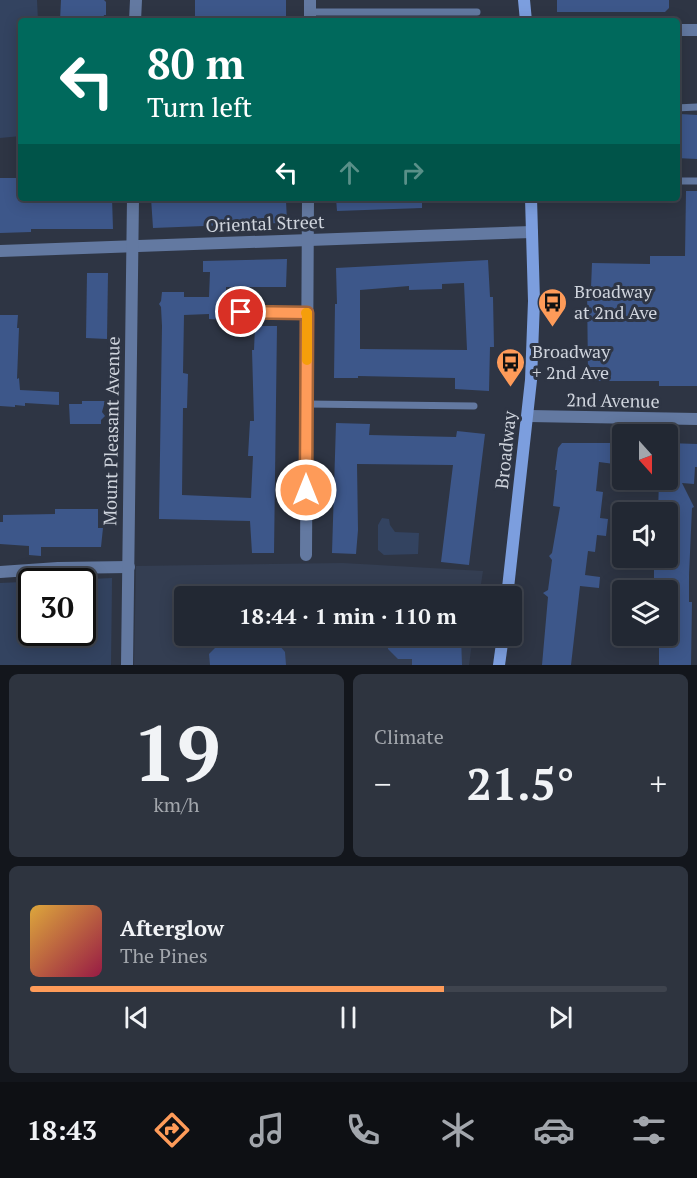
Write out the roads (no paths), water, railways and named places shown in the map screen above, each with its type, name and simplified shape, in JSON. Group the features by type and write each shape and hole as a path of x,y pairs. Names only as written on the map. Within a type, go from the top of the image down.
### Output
{"main road":[{"path":"524,0 526,18"},
{"name":"Broadway","path":"508,586 529,416 534,334 531,201"},
{"path":"499,665 502,646"}],"street":[{"path":"135,18 136,0"},
{"path":"680,30 697,30"},
{"name":"Mount Pleasant Avenue","path":"127,665 133,201"},
{"path":"306,555 308,201"},
{"name":"Oriental Street","path":"0,251 532,232"},
{"name":"2nd Avenue","path":"529,416 697,420"},
{"path":"0,572 129,567"}],"lane":[{"path":"310,11 477,12"},
{"path":"680,108 697,107"},
{"path":"680,181 697,181"},
{"path":"241,312 307,313"},
{"path":"307,404 474,406"}],"place":[{"name":"Broadway at 2nd Ave","path":"553,328"},
{"name":"Broadway + 2nd Ave","path":"511,388"}]}
